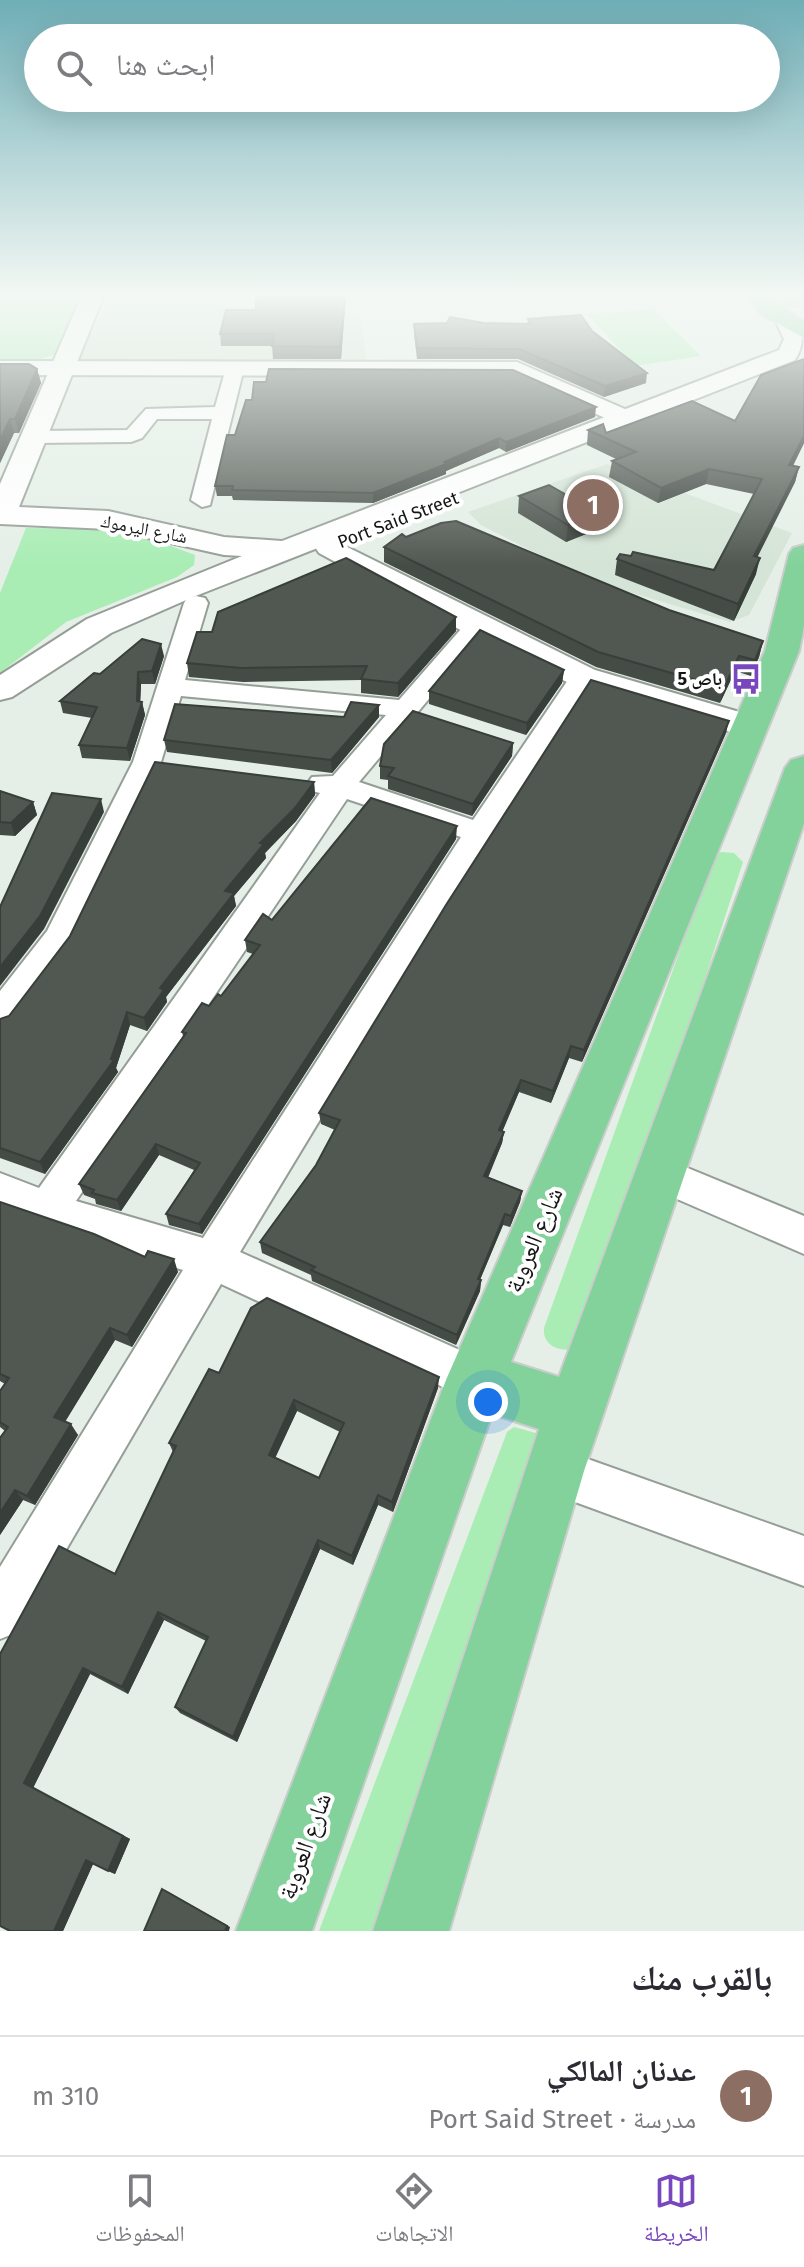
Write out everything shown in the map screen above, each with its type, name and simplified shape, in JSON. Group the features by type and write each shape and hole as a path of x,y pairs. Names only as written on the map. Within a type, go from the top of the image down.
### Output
{"main road":[{"path":"0,516 56,385"},
{"path":"0,690 99,626 710,385"},
{"name":"Port Said Street","path":"0,699 66,666 126,630 329,547 439,516 747,385"},
{"name":"شارع اليرموك","path":"0,516 108,520 224,546 288,549"},
{"name":"شارع العروبة","path":"274,1931 475,1380 748,726 804,554"},
{"path":"411,1931 554,1471 661,1174 794,830 804,768"},
{"path":"475,1380 577,1412"}],"street":[{"path":"202,500 230,385"},
{"path":"553,385 625,418"},
{"path":"34,437 131,436 138,433 153,413 223,413"},
{"path":"329,547 477,626 583,677 748,726"},
{"path":"0,1017 60,938 162,764 170,687 196,603"},
{"path":"47,1210 340,786 421,714 477,626"},
{"path":"0,1614 212,1260 477,832 519,745 583,677"},
{"path":"170,687 421,714"},
{"path":"296,781 340,786 477,832"},
{"path":"661,1174 804,1235"},
{"path":"0,1191 47,1210 212,1260 475,1380"},
{"path":"554,1471 804,1561"}],"shaded area":[{"path":"607,464 792,533 749,615 730,622 589,580 481,525 468,512"}],"green space":[{"path":"26,528 97,529 147,537 195,555 194,565 177,577 66,622 0,673 0,593"},
{"path":"721,852 734,853 743,862 585,1345 565,1350 552,1346 547,1342 544,1328 714,856"},
{"path":"514,1427 543,1435 381,1931 319,1931 507,1432"}],"building":[{"path":"0,385 30,385 15,419 10,419 0,440"},
{"path":"254,385 547,385 596,407 506,442 499,438 444,462 446,464 373,493 232,490 233,486 215,486 227,435 235,435 246,400 252,400"},
{"path":"755,385 804,385 804,436 789,465 799,467 754,556 760,558 738,604 617,559 620,554 631,556 633,552 714,570 762,479 709,469 661,488 612,461 636,452 588,430 603,424 606,433 692,401 735,421"},
{"path":"549,485 598,513 568,525 519,496"},
{"path":"456,521 669,610 763,641 755,660 739,656 724,688 598,652 384,547 402,534 406,537 441,523"},
{"path":"346,558 456,617 398,683 361,679 367,666 241,668 187,663 197,632 212,632 218,612"},
{"path":"480,630 564,670 527,723 429,691"},
{"path":"142,639 161,644 152,671 138,672 137,701 142,702 127,748 79,745 97,707 60,701 94,673 100,674"},
{"path":"591,680 729,721 584,1050 571,1046 553,1091 521,1080 499,1130 504,1132 484,1176 522,1191 511,1216 505,1214 457,1335 311,1270 315,1267 260,1242 316,1165 340,1120 319,1113 446,905"},
{"path":"351,702 379,705 331,760 164,740 175,704 344,717"},
{"path":"413,711 513,743 473,804 388,776 394,768 380,766 384,744"},
{"path":"155,762 314,782 295,808 260,843 264,844 225,891 234,893 160,988 164,990 144,1018 127,1012 111,1059 114,1060 40,1162 0,1148 0,1019 9,1016 70,936"},
{"path":"0,791 33,802 11,823 0,822"},
{"path":"52,793 101,799 40,916 0,967 0,907"},
{"path":"371,798 457,826 199,1224 166,1214 200,1163 156,1144 117,1200 92,1193 94,1190 79,1184 186,1033 182,1032 202,1003 209,1006 218,994 221,996 260,945 245,940 263,914 272,920"},
{"path":"0,1202 94,1234 145,1257 148,1251 174,1259 127,1335 110,1328 54,1417 71,1424 27,1496 15,1490 0,1513 0,1438 8,1427 0,1422 0,1391 9,1378 0,1374"},
{"path":"267,1298 439,1377 392,1502 378,1495 352,1556 318,1540 233,1737 175,1707 208,1637 158,1612 122,1687 83,1668 24,1783 123,1836 108,1871 86,1860 54,1931 10,1931 0,1926 0,1654 59,1546 115,1574 176,1446 169,1443 209,1369 219,1373 251,1308","holes":["294,1400 344,1423 319,1478 269,1455"]},
{"path":"162,1889 227,1926 225,1931 144,1931"}],"place":[{"name":"عدنان المالكي","path":"593,505"},
{"name":"باص 5","path":"746,679"}]}
